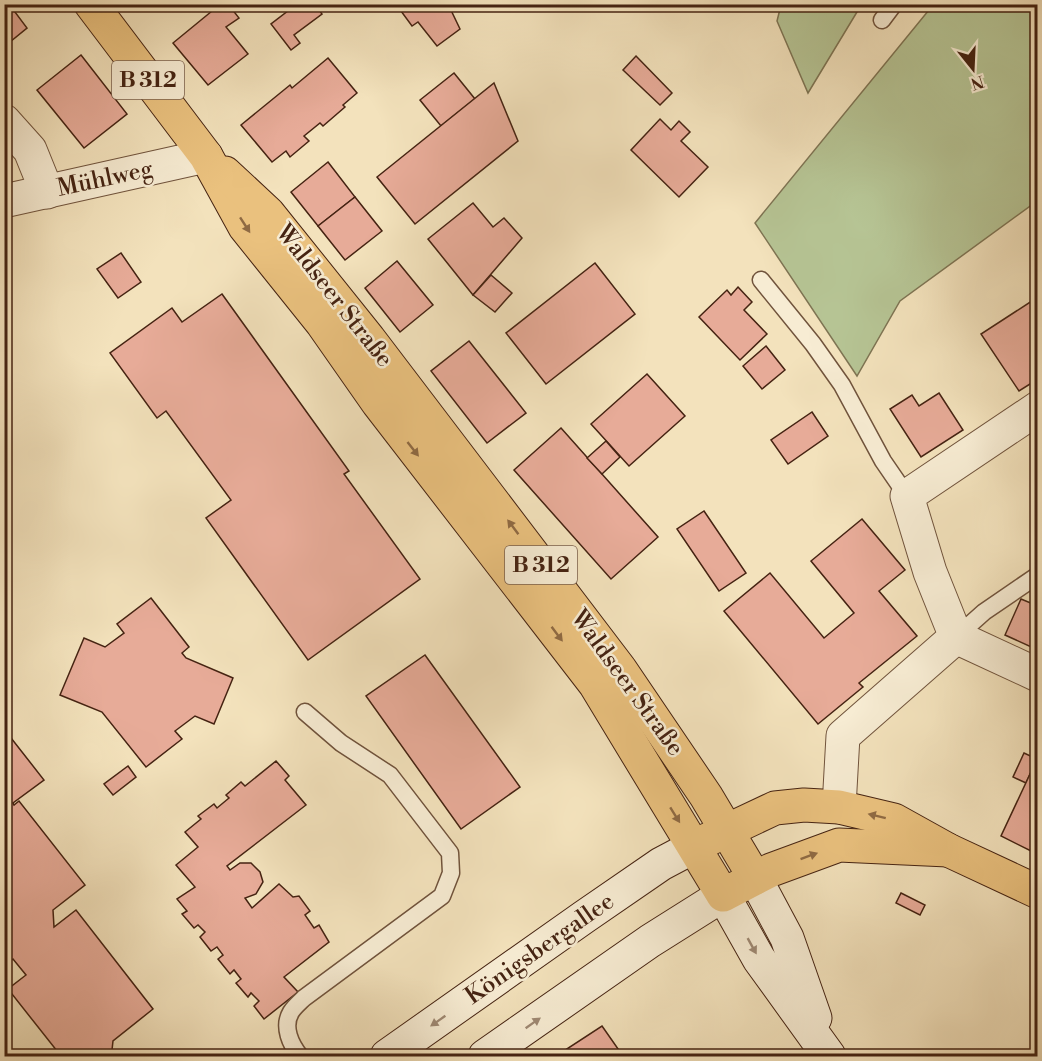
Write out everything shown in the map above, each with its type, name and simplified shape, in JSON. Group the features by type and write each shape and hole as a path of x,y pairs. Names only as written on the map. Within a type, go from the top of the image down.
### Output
{"main road":[{"name":"Waldseer Straße","path":"91,4 206,156 245,227 322,323 378,403 595,684 695,846 759,959 829,1055"},
{"path":"4,121 30,150 47,192"},
{"name":"Waldseer Straße","path":"206,156 268,213 390,366 620,669 669,739 755,878 787,938 829,1055"},
{"name":"Mühlweg","path":"4,201 206,156"},
{"path":"1038,408 907,496 930,572 956,637 1038,675"},
{"path":"839,807 843,736 956,637"},
{"path":"695,846 775,808 804,805 839,807 894,820 948,850 1038,892"},
{"path":"485,1056 650,941 723,895 771,870 839,845 948,850"},
{"name":"Königsbergallee","path":"387,1056 593,910 661,864 695,846"}],"lane":[{"path":"882,20 894,4"},
{"path":"761,280 813,344 842,385 884,461 907,496"},
{"path":"956,637 984,612 1038,575"},
{"path":"300,1056 287,1030 290,1013 304,998 442,896 451,873 450,853 390,775 341,743 305,712"}],"green space":[{"path":"781,5 842,5 857,12 808,93 777,21"},
{"path":"933,5 1037,5 1037,201 900,301 857,376 755,223"}],"building":[{"path":"4,4 9,4 27,28 5,46"},
{"path":"215,4 228,4 239,18 226,27 248,54 208,85 173,43 212,11 210,9"},
{"path":"297,4 315,4 322,14 294,35 300,43 291,50 271,24"},
{"path":"400,4 448,4 460,29 437,46 418,22 412,26 398,7"},
{"path":"81,55 127,114 84,148 37,90"},
{"path":"636,56 672,93 660,105 623,70"},
{"path":"328,58 357,93 323,126 320,123 304,136 309,141 290,157 286,151 272,162 241,125 290,85 292,88"},
{"path":"454,73 475,99 441,126 420,100"},
{"path":"494,83 518,141 415,224 377,177"},
{"path":"660,119 671,130 679,121 690,132 681,141 708,167 679,197 631,150"},
{"path":"328,162 355,197 318,226 291,192"},
{"path":"355,197 382,231 345,260 318,226"},
{"path":"473,203 493,227 504,218 522,238 473,295 428,239"},
{"path":"121,253 141,282 118,298 97,269"},
{"path":"397,261 433,305 400,332 365,288"},
{"path":"595,263 635,314 546,384 506,333"},
{"path":"491,275 512,293 495,312 473,295"},
{"path":"738,287 752,302 744,310 767,334 740,360 699,317 727,290 731,295"},
{"path":"222,294 349,471 344,474 420,579 308,660 206,518 231,500 166,411 157,418 110,353 172,308 182,322"},
{"path":"1038,297 1038,379 1019,391 981,334"},
{"path":"469,341 526,413 487,443 431,371"},
{"path":"766,346 785,370 762,389 743,366"},
{"path":"647,374 685,416 629,466 591,424"},
{"path":"939,393 963,430 921,457 890,409 912,395 919,406"},
{"path":"812,412 828,436 788,464 771,440"},
{"path":"561,428 658,537 611,579 514,470"},
{"path":"606,441 620,457 602,474 587,458"},
{"path":"704,511 746,573 719,591 677,529"},
{"path":"862,519 905,570 879,591 917,636 859,683 863,687 818,724 724,611 770,573 824,638 854,613 811,561"},
{"path":"151,598 189,647 182,653 186,658 233,678 214,724 195,716 175,731 182,739 146,767 102,712 60,695 84,638 105,647 124,633 117,624"},
{"path":"1021,599 1038,606 1038,650 1005,635"},
{"path":"425,655 520,787 461,829 366,696"},
{"path":"4,729 44,780 13,803 14,805 19,801 85,885 53,910 54,927 76,910 153,1009 113,1041 112,1050 117,1056 61,1056 8,989 26,975 13,959 4,966"},
{"path":"1024,753 1037,759 1026,783 1013,777"},
{"path":"1037,759 1038,836 1031,851 1001,836"},
{"path":"276,761 289,776 285,780 306,805 227,866 230,870 240,863 251,863 260,872 263,882 256,894 245,898 252,908 279,884 293,897 299,896 310,911 305,915 314,928 319,925 329,942 284,977 298,992 264,1019 254,1006 259,1001 251,993 248,997 236,983 241,979 234,970 230,974 218,959 223,955 217,947 211,951 200,937 205,932 198,925 194,928 182,914 187,911 177,899 195,887 176,865 198,847 185,832 201,819 198,816 214,804 217,808 229,798 226,795 241,782 245,786"},
{"path":"128,766 136,777 113,795 104,784"},
{"path":"1038,836 1038,854 1031,851"},
{"path":"901,893 925,905 920,915 896,903"},
{"path":"602,1026 623,1056 556,1056"}]}
